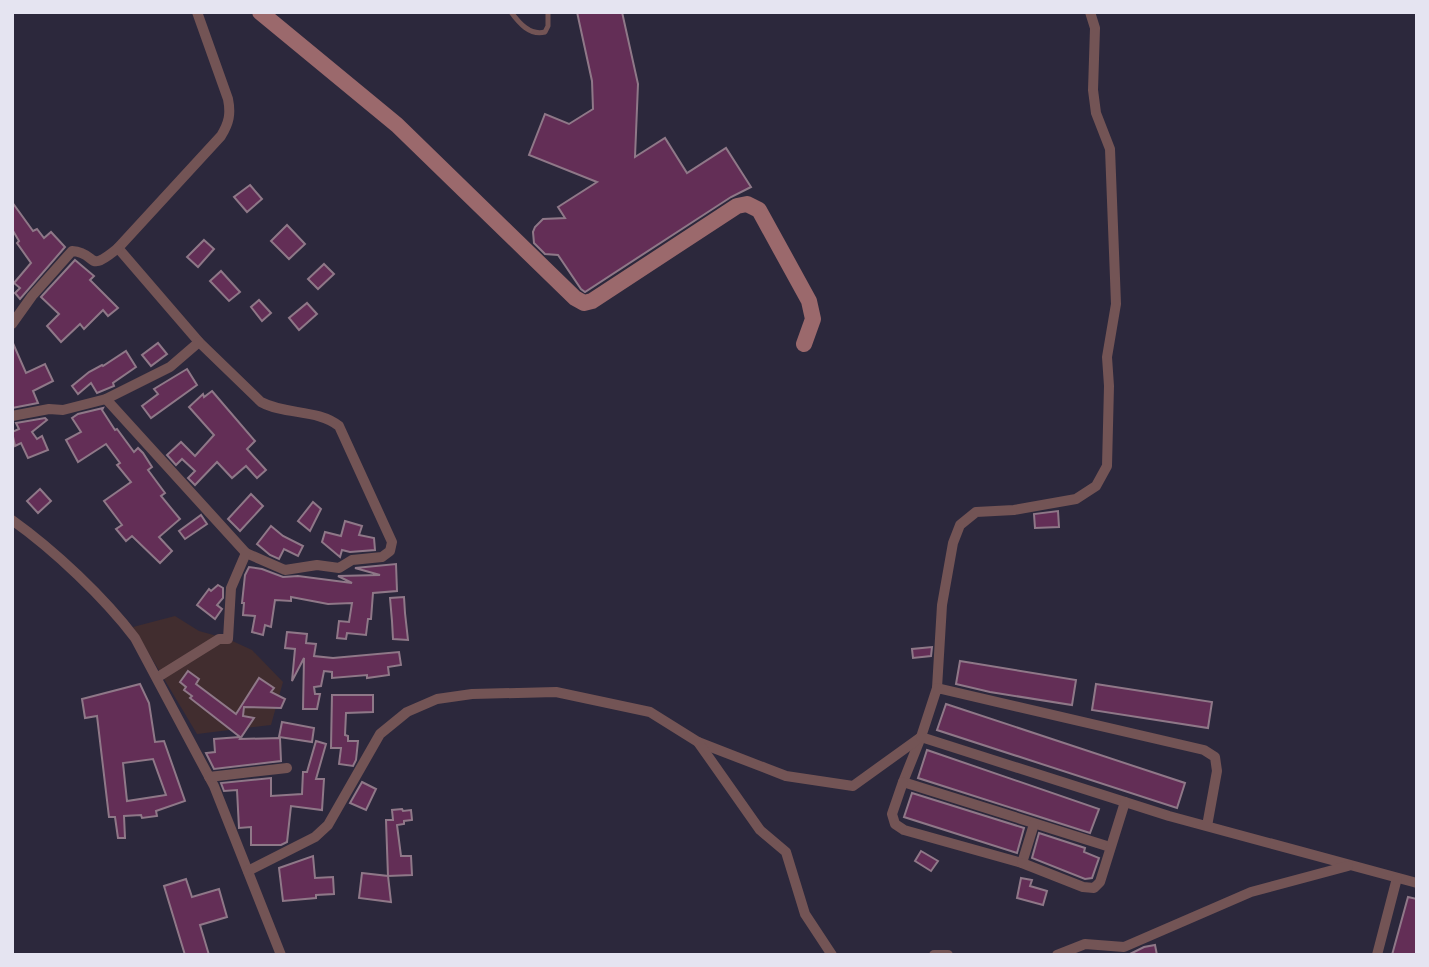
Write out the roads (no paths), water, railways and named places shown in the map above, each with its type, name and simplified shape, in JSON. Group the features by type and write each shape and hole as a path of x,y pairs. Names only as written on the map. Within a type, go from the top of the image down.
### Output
{"street":[{"path":"13,323 32,296 72,251 77,251 93,262 99,262 118,248 221,136 227,126 231,113 228,99 197,12"},
{"path":"260,12 397,125 575,298 584,303 592,301 737,206 747,204 759,210 809,301 813,319 804,344"},
{"path":"1090,12 1095,28 1093,90 1096,113 1110,149 1116,304 1107,357 1107,466 1096,486 1076,499 1014,510 976,512 960,525 953,543 942,605 937,688 892,814 895,824 904,830 1022,863 1083,887 1094,888 1100,881 1125,802"},
{"path":"106,399 246,553 285,570 317,565 339,568 352,560 382,557 390,551 392,542 339,426 324,418 273,408 261,402 199,342 118,248"},
{"path":"12,416 48,409 63,410 106,399 170,367 199,342"},
{"path":"12,520 61,559 124,623 135,638 209,777 281,955"},
{"path":"158,677 219,639 228,639 230,588 246,553"},
{"path":"937,688 1204,750 1215,757 1217,771 1207,826"},
{"path":"248,871 314,837 328,825 380,734 407,712 438,699 471,694 556,692 650,712 698,742 786,776 853,786 921,737"},
{"path":"921,737 1125,802 1417,883"},
{"path":"698,742 760,830 786,852 805,914 832,955"},
{"path":"209,777 287,768"},
{"path":"903,782 1110,848"},
{"path":"1022,863 1034,824"},
{"path":"1057,955 1085,944 1124,947 1251,892 1350,865"},
{"path":"1377,955 1397,878"},
{"path":"934,955 948,955"}],"lane":[{"path":"511,12 531,32 539,34 545,32 548,26 548,12"}]}
